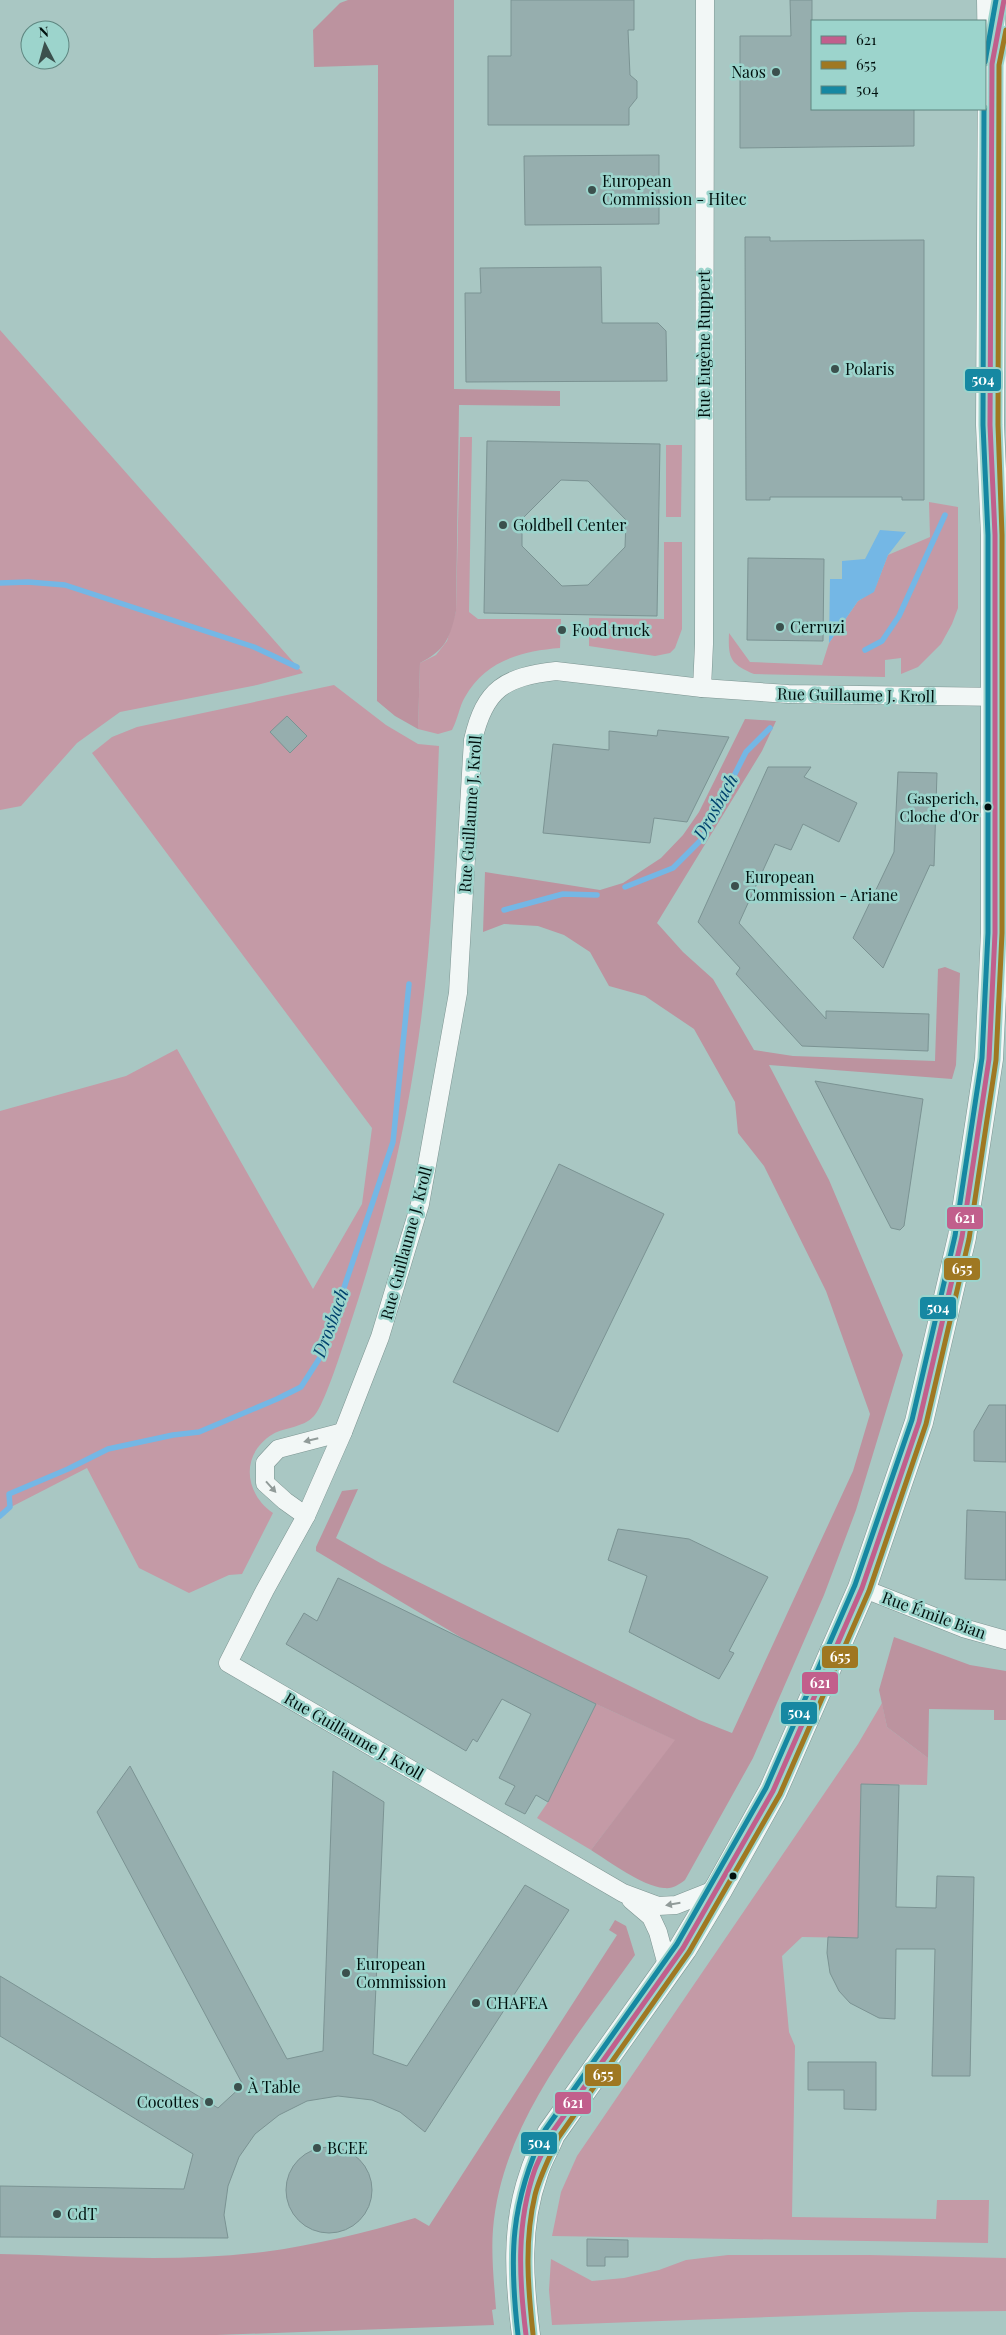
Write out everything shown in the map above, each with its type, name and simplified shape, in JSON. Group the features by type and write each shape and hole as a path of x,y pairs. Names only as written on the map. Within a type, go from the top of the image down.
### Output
{"main road":[{"path":"524,2323 519,2272 521,2237 525,2203 534,2172 551,2134 668,1969 719,1888 773,1790 862,1588 920,1422 962,1237 987,1068 995,933 1000,697 990,425 991,0"},
{"path":"992,64 1004,0"}],"street":[{"name":"Rue Eugène Ruppert","path":"702,688 704,644 705,0"},
{"name":"Rue Guillaume J. Kroll","path":"719,1888 676,1905 658,1906 623,1893 228,1663 265,1590 306,1516 344,1432 380,1337 420,1204 435,1132 458,993 473,740 484,706 496,691 512,679 556,671 702,688 788,694 1000,697"},
{"path":"306,1516 265,1483 264,1463 278,1448 344,1432"},
{"name":"Rue Émile Bian","path":"862,1588 964,1628 1006,1640"},
{"name":"Rue Guillaume J. Kroll","path":"623,1893 651,1917 658,1932 668,1969"}],"shaded area":[{"path":"348,0 454,0 454,389 560,391 560,406 459,405 456,611 449,636 445,643 435,653 420,663 418,729 395,716 377,701 378,65 314,67 313,30 340,3"},
{"path":"0,330 303,673 257,685 120,712 77,743 21,806 0,810"},
{"path":"460,437 472,437 469,612 478,619 561,619 560,648 518,655 494,666 473,685 465,697 452,730 438,734 418,729 420,663 436,655 447,641 456,611"},
{"path":"666,445 682,445 681,517 666,517"},
{"path":"929,502 958,507 958,608 941,644 918,667 901,674 901,658 885,660 885,677 754,674 735,663 729,649 729,633 750,662 822,665 829,643 858,601 874,591 888,555 930,537"},
{"path":"664,542 682,542 682,629 675,648 670,653 655,656 589,646 589,618 664,619"},
{"path":"334,685 386,725 418,744 439,746 429,943 415,1061 396,1163 379,1229 349,1328 323,1400 310,1420 273,1434 262,1442 255,1452 251,1463 250,1474 252,1484 256,1495 263,1505 273,1513 242,1574 229,1575 189,1593 139,1568 87,1468 11,1507 0,1516 0,1111 126,1076 177,1049 313,1289 362,1204 372,1128 92,753 112,737 137,727"},
{"path":"745,719 776,721 762,751 657,923 683,952 713,979 754,1050 793,1056 935,1061 938,969 945,967 960,973 956,1065 952,1079 769,1065 829,1180 903,1355 856,1510 824,1595 753,1758 685,1880 673,1887 664,1888 636,1878 591,1850 675,1740 467,1641 316,1551 316,1547 342,1491 358,1489 336,1538 382,1564 699,1720 732,1733 853,1471 870,1414 826,1291 764,1166 738,1133 735,1102 694,1029 645,996 609,986 590,952 564,935 538,926 504,924 483,932 485,872 600,890 623,883 661,858 683,835 699,812"},
{"path":"894,1637 970,1665 1006,1671 1006,1720 994,1720 994,1710 929,1709 928,1758 887,1727 879,1690"},
{"path":"882,1703 887,1727 928,1758 927,1785 861,1784 858,1938 802,1937 782,1956 789,2032 795,2046 792,2217 936,2219 937,2200 989,2200 988,2243 552,2236 561,2192 577,2156 858,1744"},
{"path":"596,1704 676,1740 591,1850 537,1818 548,1802"},
{"path":"615,1920 626,1926 635,1955 545,2083 526,2118 511,2153 499,2190 492,2239 496,2309 492,2310 494,2325 216,2335 0,2335 0,2254 132,2258 230,2255 263,2252 321,2242 415,2218 429,2226 617,1935 609,1930"},
{"path":"728,2255 869,2255 1006,2258 1006,2311 910,2312 552,2325 549,2290 551,2259 592,2281 624,2278 659,2270 686,2260"}],"water":[{"path":"880,530 906,532 888,555 874,592 858,601 829,643 830,579 842,579 842,561 865,559"}],"building":[{"path":"511,0 634,0 634,30 628,30 630,75 637,81 637,98 629,108 629,125 488,125 488,56 511,56"},
{"name":"Naos","path":"790,0 812,0 811,110 914,110 914,146 740,148 740,36 791,36"},
{"name":"European Commission - Hitec","path":"659,155 659,224 525,225 524,156"},
{"name":"Polaris","path":"745,237 770,237 770,241 924,240 924,500 902,500 902,497 770,497 770,500 746,500"},
{"path":"601,267 602,323 658,323 666,331 667,381 466,382 465,293 481,293 480,268"},
{"name":"Goldbell Center","path":"487,441 660,444 657,616 484,613","holes":["561,480 588,481 626,520 625,547 588,585 562,586 522,546 522,519"]},
{"path":"748,558 824,559 823,641 747,640"},
{"path":"287,716 307,736 290,753 270,732"},
{"path":"658,730 729,737 687,822 654,818 650,843 543,833 553,744 609,750 609,731 657,736"},
{"path":"768,767 811,767 804,777 857,803 839,842 803,824 791,850 775,844 739,923 826,1019 826,1011 929,1014 928,1051 802,1046 736,974 740,968 698,922"},
{"name":"European Commission - Ariane","path":"898,772 937,773 934,866 930,865 883,968 853,938 894,852"},
{"path":"815,1081 923,1099 904,1226 900,1230 891,1228"},
{"path":"559,1164 664,1214 558,1432 453,1382"},
{"path":"989,1405 1006,1405 1006,1462 974,1461 974,1431"},
{"path":"967,1510 1006,1512 1006,1580 965,1579"},
{"path":"618,1529 689,1539 768,1577 729,1651 734,1653 719,1679 629,1632 647,1576 608,1560"},
{"path":"338,1578 596,1704 548,1802 536,1795 525,1814 505,1804 515,1786 499,1778 531,1714 502,1699 477,1742 473,1739 466,1751 286,1644 304,1613 317,1621"},
{"path":"130,1766 287,2059 323,2051 333,1771 384,1802 373,2054 407,2066 525,1885 569,1910 425,2132 400,2112 372,2100 338,2096 307,2101 279,2115 255,2134 239,2157 228,2186 224,2215 228,2238 0,2237 0,2186 184,2189 193,2154 0,2036 0,1976 218,2108 243,2085 97,1812"},
{"path":"861,1784 899,1785 896,1907 936,1908 937,1876 974,1877 970,2076 932,2076 935,1949 896,1949 895,2019 879,2018 850,2003 839,1991 830,1973 827,1953 828,1937 858,1938"},
{"path":"808,2062 876,2062 876,2110 844,2109 844,2090 808,2090"},
{"path":"329,2147 345,2150 353,2154 365,2166 369,2174 372,2190 369,2206 365,2214 353,2226 345,2230 329,2233 313,2230 305,2226 293,2214 289,2206 286,2190 289,2174 293,2166 305,2154 313,2150"},
{"path":"587,2239 628,2240 628,2257 605,2257 605,2266 587,2266"}],"waterway":[{"name":"Drosbach","path":"865,650 882,641 899,616 945,515"},
{"path":"0,583 28,582 65,585 254,647 297,667"},
{"name":"Drosbach","path":"625,887 673,868 702,839 746,752 770,728"},
{"name":"Drosbach","path":"504,910 563,894 597,895"},
{"name":"Drosbach","path":"0,1516 10,1507 9,1494 68,1469 108,1449 173,1435 199,1432 301,1387 321,1356 393,1142 409,984"}],"transit line":[{"name":"504","path":"986,56 996,0"},
{"name":"621","path":"526,2335 521,2272 522,2230 529,2189 535,2169 551,2134 683,1948 773,1791 862,1588 919,1422 962,1237 989,1059 995,933 995,535 990,425 992,64 1004,0"},
{"name":"655","path":"533,2334 528,2247 535,2195 542,2173 558,2138 689,1952 780,1794 869,1591 926,1424 969,1239 996,1060 1002,933 1002,535 998,425 999,65 1006,30"},
{"name":"504","path":"518,2335 513,2255 515,2230 519,2206 533,2157 545,2130 677,1944 766,1788 855,1585 912,1420 955,1236 982,1058 988,933 988,535 983,425 984,110"}],"place":[{"name":"Naos","path":"776,72"},
{"name":"European Commission - Hitec","path":"592,190"},
{"name":"Polaris","path":"835,369"},
{"name":"Goldbell Center","path":"503,525"},
{"name":"Cerruzi","path":"780,627"},
{"name":"Food truck","path":"562,630"},
{"name":"Gasperich, Cloche d'Or","path":"988,807"},
{"name":"European Commission - Ariane","path":"735,886"},
{"name":"European Commission","path":"346,1973"},
{"name":"CHAFEA","path":"476,2003"},
{"name":"À Table","path":"238,2087"},
{"name":"Cocottes","path":"209,2102"},
{"name":"BCEE","path":"317,2148"},
{"name":"CdT","path":"57,2214"}]}
